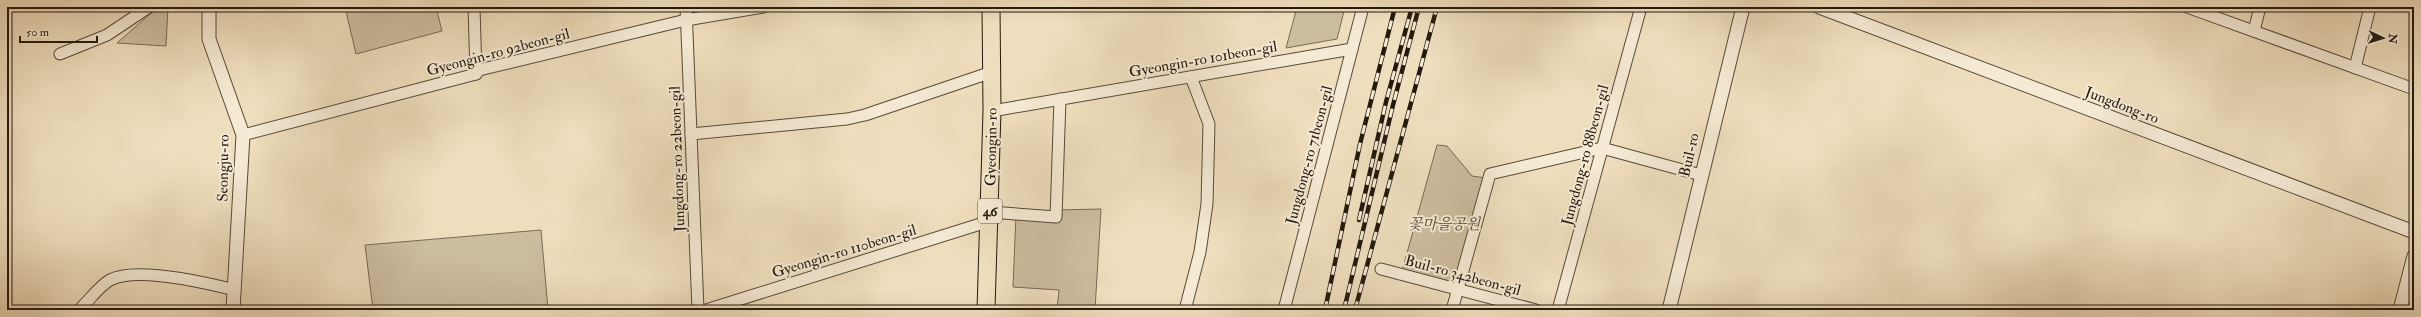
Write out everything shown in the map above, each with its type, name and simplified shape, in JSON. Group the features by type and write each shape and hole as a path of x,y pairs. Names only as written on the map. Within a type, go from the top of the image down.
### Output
{"main road":[{"name":"Gyeongin-ro","path":"986,310 992,111 991,7"}],"street":[{"path":"60,54 107,35 149,7"},
{"name":"Seongju-ro","path":"209,7 210,39 243,135 233,310"},
{"path":"474,7 476,74"},
{"name":"Jungdong-ro 22beon-gil","path":"686,7 698,310"},
{"name":"Gyeongin-ro 92beon-gil","path":"243,135 476,74 479,70 686,20 762,7"},
{"name":"Jungdong-ro 71beon-gil","path":"1284,310 1363,7"},
{"name":"Jungdong-ro 88beon-gil","path":"1558,310 1641,7"},
{"name":"Buil-ro","path":"1669,310 1742,7"},
{"name":"Jungdong-ro","path":"1820,7 2414,232"},
{"path":"2187,7 2414,89"},
{"path":"2254,31 2260,7"},
{"path":"2355,68 2370,7"},
{"name":"Gyeongin-ro 101beon-gil","path":"992,111 1352,49"},
{"path":"691,134 852,118 992,72"},
{"path":"1185,310 1200,252 1207,204 1209,124 1191,77"},
{"path":"990,217 1056,217 1060,99"},
{"path":"1452,310 1490,176 1602,148 1701,175"},
{"name":"Gyeongin-ro 110beon-gil","path":"706,310 990,217"},
{"path":"2400,310 2414,256"},
{"name":"Buil-ro 342beon-gil","path":"1381,269 1536,310"},
{"path":"79,310 110,280 136,275 196,281 235,290"}],"green space":[{"path":"158,7 168,7 166,46 117,43"},
{"path":"345,7 436,7 442,31 356,54"},
{"path":"1297,7 1345,7 1337,39 1286,48"},
{"name":"꽃마을공원","path":"1437,145 1447,146 1472,176 1486,178 1456,286 1402,271"},
{"path":"1101,209 1095,310 1057,310 1059,290 1013,287 1016,214 1056,217 1057,210"},
{"path":"541,230 548,309 373,310 365,245"}],"railway":[{"path":"1325,310 1360,144 1395,7"},
{"path":"1359,220 1386,102 1412,7"},
{"path":"1344,310 1393,105 1419,7"},
{"path":"1355,310 1437,7"}]}
